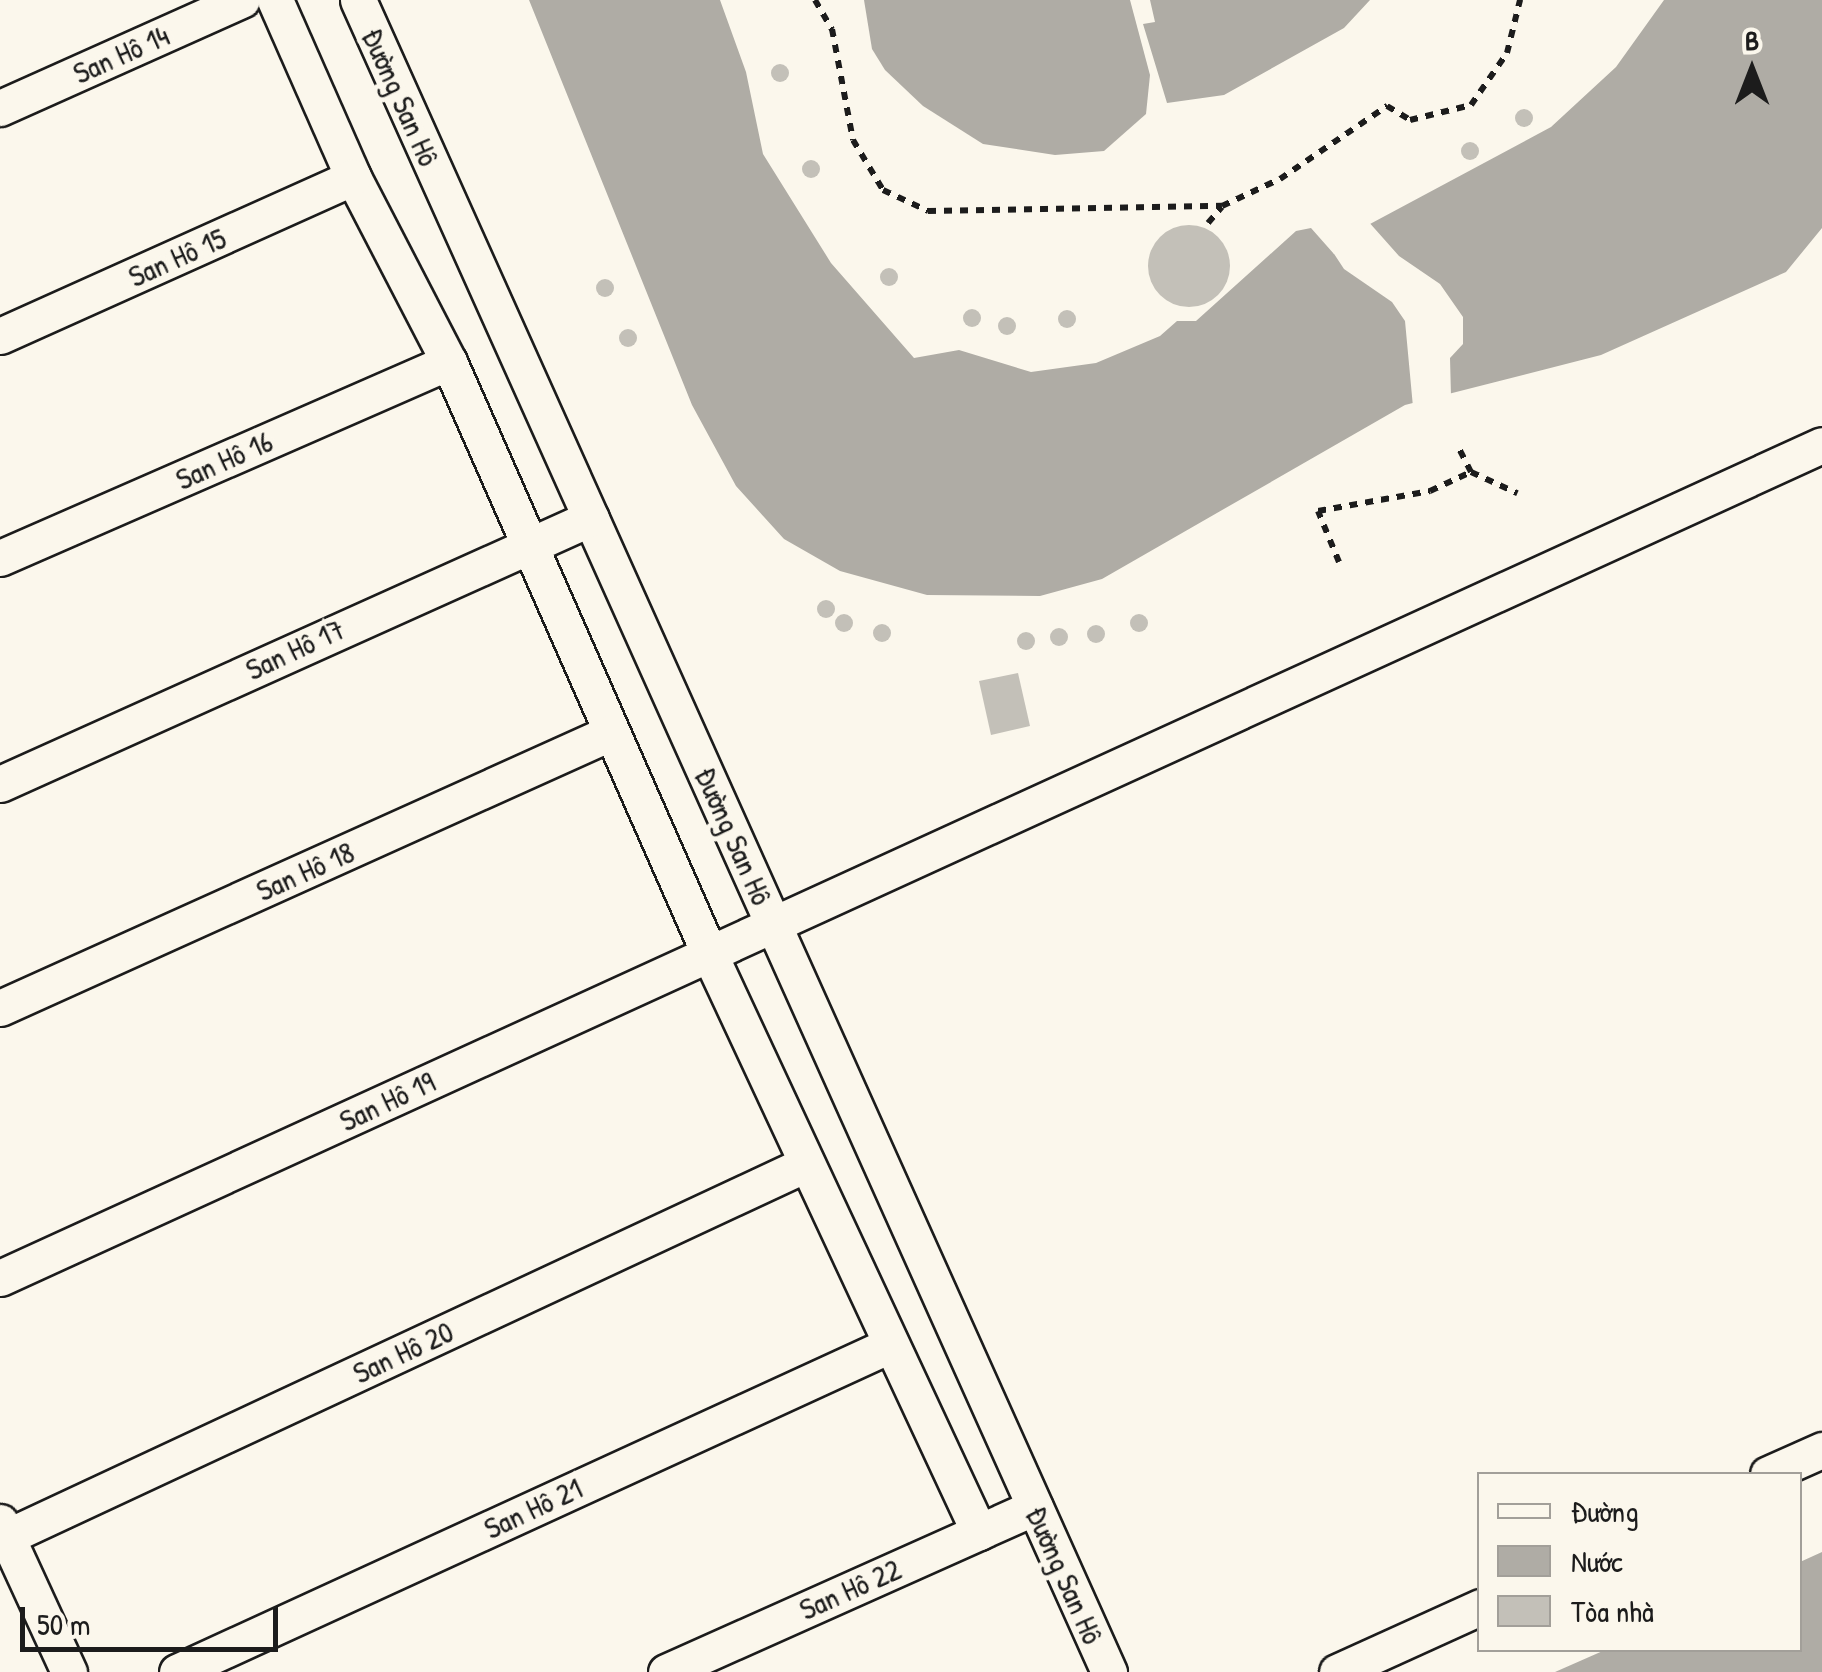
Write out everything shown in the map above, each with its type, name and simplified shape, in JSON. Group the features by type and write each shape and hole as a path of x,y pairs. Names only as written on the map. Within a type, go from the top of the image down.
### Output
{"street":[{"name":"San Hô 14","path":"0,108 242,0"},
{"path":"275,0 354,177 449,362 525,544 709,953 979,1532"},
{"name":"Đường San Hô","path":"358,0 1109,1672"},
{"name":"San Hô 15","path":"0,336 354,177"},
{"name":"San Hô 16","path":"0,558 449,362"},
{"name":"San Hô 19","path":"0,1278 1822,444"},
{"name":"San Hô 17","path":"0,784 525,544 591,518"},
{"name":"San Hô 18","path":"0,1008 610,733"},
{"name":"San Hô 20","path":"2,1533 806,1164"},
{"name":"San Hô 21","path":"177,1672 890,1345"},
{"path":"1772,1472 1822,1450"},
{"name":"San Hô 22","path":"666,1672 1034,1507"},
{"path":"2,1533 69,1672"},
{"path":"1336,1672 1477,1607"}],"path":[{"path":"815,0 832,29 853,140 883,190 928,210 1222,206"},
{"path":"1208,222 1222,206 1316,155 1388,106 1410,120 1471,104 1507,53 1520,0"},
{"path":"1316,155 1317,166"},
{"path":"1457,444 1471,472 1518,493"},
{"path":"1339,562 1318,511 1430,491 1471,472"}],"water":[{"path":"529,0 720,0 746,72 763,154 831,263 914,358 959,350 1031,372 1096,363 1160,336 1177,321 1196,321 1296,231 1311,228 1334,254 1370,224 1551,127 1616,67 1664,0 1822,0 1822,228 1786,272 1601,355 1405,405 1102,579 1040,596 927,595 840,571 784,539 736,486 692,405"},
{"path":"864,0 1130,0 1150,75 1146,114 1104,151 1055,155 983,144 923,106 885,70 872,49"},
{"path":"1150,0 1370,0 1344,28 1224,95 1167,103 1143,24 1155,22"},
{"path":"1822,1552 1822,1672 1555,1672 1600,1652 1802,1652 1802,1561"}],"pier":[{"path":"1367,220 1399,256 1440,284 1463,317 1463,344 1450,358 1451,396 1413,407 1405,321 1392,302 1344,269 1317,228 1333,249"}],"building":[{"path":"780,64 789,73 780,82 771,73"},
{"path":"1524,109 1533,118 1524,127 1515,118"},
{"path":"1470,142 1479,151 1470,160 1461,151"},
{"path":"811,160 820,169 811,178 802,169"},
{"path":"1181,225 1197,225 1223,243 1230,266 1227,282 1218,295 1197,307 1181,307 1155,289 1148,274 1148,258 1166,232"},
{"path":"889,268 898,277 889,286 880,277"},
{"path":"605,279 614,288 605,297 596,288"},
{"path":"972,309 981,318 972,327 963,318"},
{"path":"1067,310 1076,319 1067,328 1058,319"},
{"path":"1007,317 1016,326 1007,335 998,326"},
{"path":"628,329 637,338 628,347 619,338"},
{"path":"826,600 835,609 826,618 817,609"},
{"path":"844,614 853,623 844,632 835,623"},
{"path":"1139,614 1148,623 1139,632 1130,623"},
{"path":"882,624 891,633 882,642 873,633"},
{"path":"1096,625 1105,634 1096,643 1087,634"},
{"path":"1059,628 1068,637 1059,646 1050,637"},
{"path":"1026,632 1035,641 1026,650 1017,641"},
{"path":"1018,673 1030,726 991,735 979,681"}]}
